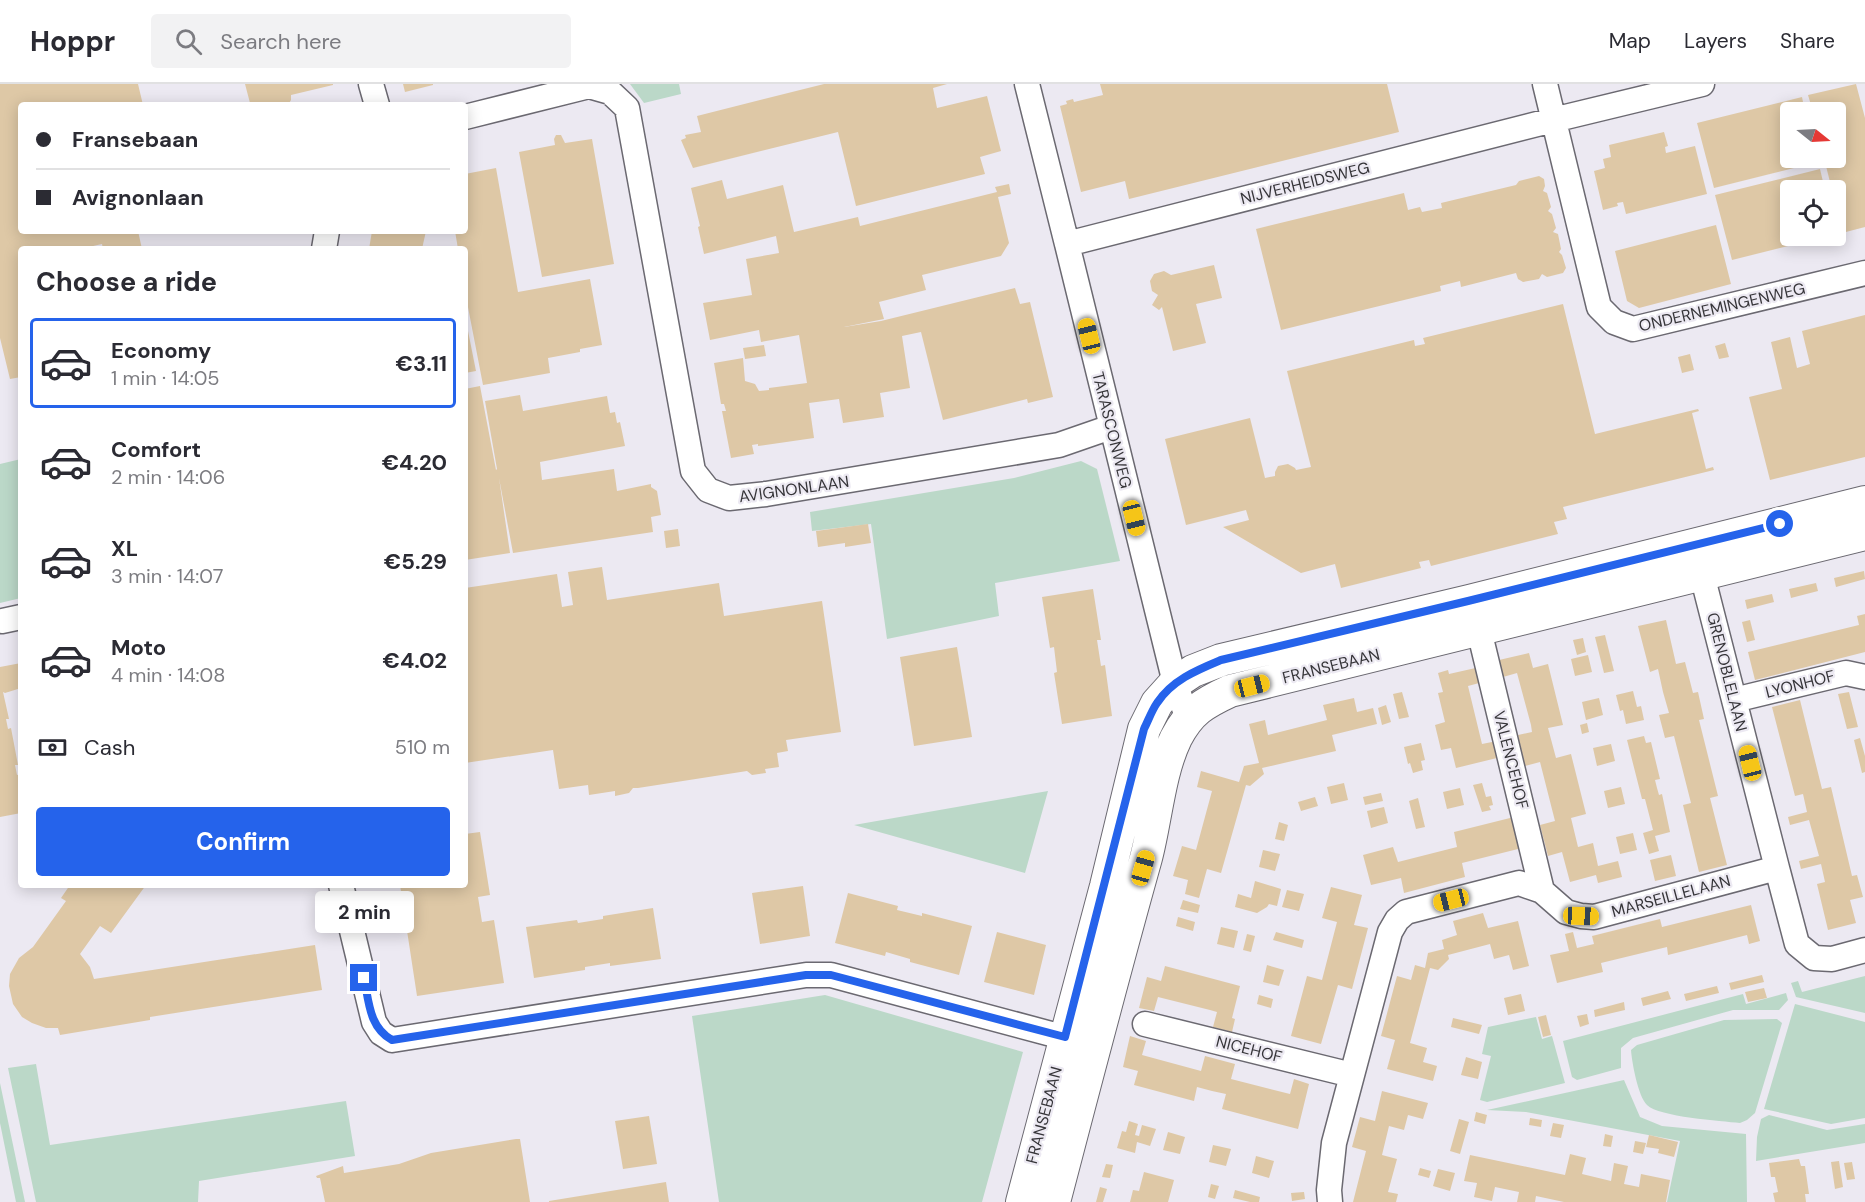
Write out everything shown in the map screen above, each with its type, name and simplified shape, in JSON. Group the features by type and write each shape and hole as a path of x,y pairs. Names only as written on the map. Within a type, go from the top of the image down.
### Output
{"street":[{"path":"371,84 376,102"},
{"path":"1027,84 1067,244"},
{"name":"ONDERNEMINGENWEG","path":"1545,84 1599,308 1614,322 1633,328 1865,273"},
{"name":"NIJVERHEIDSWEG","path":"1067,244 1702,84"},
{"name":"AVIGNONLAAN","path":"468,116 589,86 611,88 627,108 693,471 708,490 729,498 766,494 1059,445 1111,427"},
{"name":"TARASCONWEG","path":"1067,244 1174,683 1188,718"},
{"name":"FRANSEBAAN","path":"1054,1202 1149,848 1168,762 1176,739 1188,718 1204,703 1230,692 1479,630 1699,560 1865,502"},
{"name":"FRANSEBAAN","path":"1022,1202 1144,729 1157,703 1174,683 1193,671 1221,660 1699,560 1865,534"},
{"name":"GRENOBLELAAN","path":"1699,560 1777,868"},
{"name":"VALENCEHOF","path":"1479,630 1542,891"},
{"name":"LYONHOF","path":"1734,700 1846,673 1865,677"},
{"path":"1777,868 1797,944 1814,958 1832,959 1865,950"},
{"name":"MARSEILLELAAN","path":"1330,1202 1329,1190 1334,1143 1390,932 1397,920 1406,912 1519,883 1542,891 1554,904 1566,912 1594,917 1777,868"},
{"path":"342,888 374,1022 381,1033 392,1040 806,975 831,975 1095,1046"},
{"name":"NICEHOF","path":"1145,1023 1352,1075"}],"green space":[{"path":"630,84 679,84 681,94 644,103"},
{"path":"18,460 18,599 0,603 0,464"},
{"path":"1081,461 1097,469 1120,561 995,583 999,616 887,639 871,524 812,531 810,512 1014,478"},
{"path":"1048,791 1025,873 854,825"},
{"path":"1865,976 1865,1013 1796,997 1791,983 1798,981 1802,992"},
{"path":"1786,993 1788,1000 1779,1010 1733,1010 1633,1038 1621,1048 1621,1068 1577,1080 1572,1077 1563,1041 1743,994 1746,1004"},
{"path":"825,995 1023,1052 982,1202 719,1202 692,1016"},
{"path":"1795,1004 1865,1022 1865,1118 1831,1124 1764,1109"},
{"path":"1536,1017 1542,1039 1552,1036 1565,1083 1487,1102 1480,1100 1491,1056 1482,1054 1488,1027"},
{"path":"1777,1019 1782,1023 1755,1113 1747,1120 1740,1123 1664,1113 1647,1105 1644,1101 1636,1079 1631,1050 1637,1045 1724,1020"},
{"path":"36,1064 50,1145 346,1101 355,1156 199,1181 198,1202 36,1202 8,1068"},
{"path":"1624,1080 1640,1117 1662,1126 1746,1134 1747,1202 1667,1202 1680,1141 1526,1112 1487,1110"},
{"path":"0,1083 25,1202 16,1202 0,1123"},
{"path":"1769,1115 1827,1130 1865,1124 1865,1143 1756,1161 1757,1137 1761,1119"}],"building":[{"path":"0,84 138,84 142,102 18,102 18,234 139,234 141,246 102,246 102,244 18,246 18,378 10,379 0,338"},
{"path":"245,84 333,84 291,95 290,102 250,102"},
{"path":"403,84 433,84 433,85 405,92"},
{"path":"824,84 947,84 933,88 937,108 987,96 1001,151 980,157 985,174 856,206 838,132 693,168 681,140 686,138 685,135 701,132 697,116"},
{"path":"1100,84 1387,84 1399,132 1129,199 1125,181 1081,192 1060,106 1073,99 1074,102 1103,95"},
{"path":"1856,84 1865,118 1865,227 1846,232 1846,180 1830,180 1826,168 1846,168 1846,102 1810,102 1808,95"},
{"path":"1802,97 1803,102 1782,102"},
{"path":"1780,102 1780,168 1794,168 1714,188 1697,123"},
{"path":"1664,132 1668,146 1665,147 1666,153 1695,146 1707,194 1626,214 1623,202 1617,203 1618,206 1603,210 1594,171 1605,168 1603,159 1611,157 1609,145"},
{"path":"556,135 561,135 565,143 592,139 614,264 542,277 519,152 555,145"},
{"path":"496,168 518,292 590,279 602,345 548,358 550,373 483,385 468,307 468,246 458,246 456,234 468,234 468,173"},
{"path":"1820,169 1823,180 1780,180 1780,246 1788,246 1732,260 1715,195"},
{"path":"1539,176 1544,179 1543,191 1547,193 1551,207 1548,211 1552,214 1556,228 1553,232 1558,234 1561,249 1559,252 1566,268 1563,273 1547,277 1542,274 1539,279 1523,282 1518,279 1516,273 1461,287 1460,281 1440,286 1441,291 1281,330 1256,229 1404,193 1408,210 1420,207 1422,212 1442,208 1441,203 1516,185 1519,181"},
{"path":"722,180 727,199 783,185 794,232 858,217 860,226 997,192 995,187 1009,184 1011,194 998,197 1009,243 1001,256 922,275 926,290 879,302 884,319 844,327 881,321 1015,288 1020,304 1030,302 1053,397 1028,403 1027,399 943,420 921,332 902,336 910,388 880,393 884,417 843,423 839,399 809,403 814,438 752,445 754,454 731,458 722,411 726,411 724,404 721,404 714,363 743,358 745,381 755,384 759,391 807,383 799,335 761,342 759,330 710,340 703,303 752,295 746,259 779,253 776,236 704,254 691,188"},
{"path":"1716,225 1731,284 1639,308 1627,301 1615,251"},
{"path":"372,234 425,234 423,246 370,246"},
{"path":"1214,265 1222,298 1196,304 1206,343 1173,351 1162,307 1159,310 1152,305 1158,295 1152,291 1150,281 1154,274 1164,271 1171,275"},
{"path":"1563,304 1595,434 1698,409 1699,411 1692,413 1706,469 1713,467 1714,470 1563,507 1567,519 1554,522 1558,534 1431,566 1429,560 1419,562 1421,568 1341,588 1335,564 1301,573 1223,527 1249,520 1246,510 1186,525 1165,439 1250,418 1265,478 1275,476 1278,466 1288,464 1296,470 1311,467 1287,371 1414,340 1415,346 1425,344 1423,338"},
{"path":"1865,315 1865,457 1770,480 1749,397 1782,389 1771,342 1790,337 1797,368 1810,364 1802,331"},
{"path":"468,331 476,371 468,372"},
{"path":"1725,343 1729,357 1719,359 1715,346"},
{"path":"764,345 766,356 745,359 743,348"},
{"path":"1690,354 1694,370 1682,373 1678,357"},
{"path":"480,386 496,470 485,401 520,395 523,411 607,396 610,413 615,412 617,423 620,422 625,446 540,462 542,480 614,469 617,491 651,484 651,487 657,491 661,515 651,517 653,532 513,553 499,478 510,553 468,560 468,388"},
{"path":"868,524 871,543 845,547 845,543 818,547 816,531"},
{"path":"678,529 680,546 666,548 664,531"},
{"path":"602,567 607,600 719,583 724,616 822,601 841,732 786,740 788,751 777,753 779,767 765,769 766,773 752,775 747,771 633,788 629,793 615,796 615,791 589,795 588,785 559,789 553,750 468,763 468,588 557,574 562,607 573,605 568,572"},
{"path":"1864,571 1865,579 1836,587 1834,578"},
{"path":"1816,583 1818,591 1791,598 1789,589"},
{"path":"1093,589 1101,640 1097,640 1101,666 1105,665 1112,716 1062,724 1054,673 1057,672 1054,647 1050,648 1042,597"},
{"path":"1772,594 1774,602 1747,609 1745,600"},
{"path":"1865,614 1865,652 1755,680 1748,652 1859,625 1857,616"},
{"path":"1666,620 1676,664 1685,662 1693,693 1698,692 1704,719 1699,720 1718,796 1710,798 1727,865 1699,872 1683,805 1691,803 1674,736 1665,738 1659,715 1669,713 1658,669 1650,672 1638,626"},
{"path":"1750,620 1755,640 1747,642 1742,622"},
{"path":"1605,635 1614,671 1604,673 1595,637"},
{"path":"1583,638 1586,652 1577,655 1573,640"},
{"path":"957,647 972,737 914,746 900,657"},
{"path":"1529,653 1533,668 1548,664 1563,725 1548,728 1556,758 1571,754 1586,814 1571,818 1578,847 1593,843 1598,866 1618,861 1622,877 1598,883 1596,875 1570,882 1562,852 1548,856 1540,825 1555,821 1540,762 1525,766 1518,735 1532,732 1531,725 1517,673 1503,677 1499,660"},
{"path":"1588,655 1592,672 1575,676 1571,659"},
{"path":"18,664 18,689 3,692 9,719 6,719 8,729 11,728 18,765 15,765 18,775 18,814 0,817 0,667"},
{"path":"1480,667 1483,682 1468,686 1482,744 1497,741 1501,757 1456,768 1451,748 1441,750 1435,725 1445,722 1438,693 1443,692 1438,673 1448,670 1449,674"},
{"path":"1633,691 1637,707 1641,706 1644,720 1626,724 1616,695"},
{"path":"1402,692 1409,717 1399,719 1393,694"},
{"path":"1849,692 1858,727 1847,729 1838,694"},
{"path":"1354,698 1357,712 1373,708 1377,724 1332,735 1336,751 1262,768 1264,774 1250,786 1246,785 1221,873 1207,869 1199,898 1185,894 1188,880 1173,876 1182,846 1196,850 1212,791 1197,787 1201,771 1239,782 1244,766 1259,763 1249,724 1265,720 1268,735 1327,720 1323,705"},
{"path":"1599,698 1603,715 1586,720 1582,702"},
{"path":"1800,700 1822,789 1831,787 1852,876 1857,875 1863,897 1850,900 1856,923 1828,930 1817,884 1825,882 1821,864 1801,869 1799,861 1819,856 1809,820 1790,825 1788,817 1807,812 1803,794 1795,796 1772,707"},
{"path":"1386,705 1391,722 1382,725 1378,708"},
{"path":"1587,723 1589,732 1582,734 1580,725"},
{"path":"1644,736 1646,743 1651,742 1660,779 1655,780 1659,795 1662,794 1670,832 1655,836 1659,851 1649,854 1643,833 1653,830 1645,799 1642,799 1627,740"},
{"path":"1860,738 1865,756 1865,772 1862,773 1854,740"},
{"path":"1421,743 1425,760 1421,761 1423,770 1413,773 1404,747"},
{"path":"1611,744 1615,761 1597,766 1593,748"},
{"path":"1344,783 1348,800 1331,804 1327,787"},
{"path":"1482,783 1486,797 1491,796 1493,805 1489,806 1491,810 1482,812 1473,785"},
{"path":"1621,787 1625,804 1608,808 1604,791"},
{"path":"1460,788 1464,805 1447,809 1443,792"},
{"path":"1381,793 1383,801 1365,805 1363,797"},
{"path":"1315,797 1318,806 1301,811 1298,802"},
{"path":"1418,798 1425,827 1416,829 1409,801"},
{"path":"1384,807 1388,823 1371,828 1367,811"},
{"path":"1514,817 1522,848 1462,863 1465,877 1404,893 1401,878 1371,885 1363,855 1393,847 1398,862 1457,847 1454,832"},
{"path":"1279,822 1288,825 1284,841 1275,839"},
{"path":"480,832 490,895 478,897 482,922 494,920 504,983 417,996 400,888 468,888 468,834"},
{"path":"1633,833 1637,850 1620,854 1616,837"},
{"path":"1263,850 1280,854 1275,871 1259,867"},
{"path":"1671,855 1676,876 1655,881 1650,860"},
{"path":"1255,881 1281,889 1277,906 1269,904 1257,913 1235,907 1238,894 1251,898"},
{"path":"803,886 810,936 760,944 752,893"},
{"path":"1331,887 1362,895 1354,925 1368,928 1352,989 1338,985 1321,1044 1291,1036 1307,976 1322,980 1337,922 1322,918"},
{"path":"68,888 144,888 111,933 100,926 80,954 90,967 94,979 315,945 322,990 150,1017 150,1020 60,1035 58,1028 46,1028 22,1017 13,1004 9,986 10,974 19,958 33,947 66,901 61,898"},
{"path":"1287,890 1304,894 1299,911 1282,907"},
{"path":"848,893 898,906 897,910 922,916 922,913 972,926 959,975 910,962 910,959 886,952 885,956 835,943"},
{"path":"1183,900 1200,905 1198,913 1180,909"},
{"path":"1751,905 1760,941 1749,944 1747,935 1668,955 1667,947 1601,963 1603,972 1557,983 1550,955 1569,951 1565,934 1573,932 1577,948 1594,944 1592,936 1660,919 1662,927"},
{"path":"653,908 661,959 610,966 610,963 585,967 585,970 534,978 526,927 577,920 578,923 603,919 603,916"},
{"path":"1483,913 1488,928 1518,921 1529,966 1513,970 1509,955 1494,959 1490,944 1448,955 1449,959 1438,970 1430,968 1410,1043 1427,1048 1423,1062 1437,1066 1433,1081 1387,1069 1395,1040 1381,1036 1397,976 1411,980 1415,965 1425,968 1428,953 1444,949 1442,940 1457,935 1453,921"},
{"path":"1178,917 1195,922 1193,931 1176,926"},
{"path":"1221,927 1238,931 1234,948 1217,944"},
{"path":"997,932 1046,945 1034,995 984,982"},
{"path":"1276,932 1304,940 1302,948 1273,940"},
{"path":"1247,934 1255,936 1251,952 1243,950"},
{"path":"1267,965 1284,970 1279,986 1263,982"},
{"path":"1165,966 1240,986 1232,1018 1235,1019 1232,1032 1213,1027 1217,1012 1210,1010 1158,997 1154,1011 1139,1008 1147,977 1161,981"},
{"path":"1762,975 1764,982 1731,990 1729,983"},
{"path":"1717,986 1719,993 1686,1001 1684,994"},
{"path":"1764,988 1767,998 1748,1002 1745,992"},
{"path":"1668,991 1671,999 1643,1006 1641,998"},
{"path":"1521,994 1525,1011 1508,1015 1504,998"},
{"path":"1259,995 1273,999 1271,1008 1257,1004"},
{"path":"1624,1002 1625,1010 1595,1017 1594,1010"},
{"path":"1587,1014 1589,1024 1580,1027 1577,1016"},
{"path":"1546,1015 1551,1035 1543,1037 1538,1017"},
{"path":"1453,1018 1482,1025 1479,1034 1451,1027"},
{"path":"1130,1036 1146,1041 1142,1055 1201,1071 1205,1056 1235,1064 1231,1079 1290,1094 1294,1079 1309,1084 1298,1129 1222,1109 1226,1094 1197,1087 1194,1101 1134,1085 1138,1071 1123,1067"},
{"path":"1466,1057 1482,1062 1478,1079 1461,1075"},
{"path":"1382,1091 1428,1103 1423,1119 1408,1115 1404,1130 1389,1126 1382,1155 1397,1159 1388,1192 1398,1194 1396,1202 1353,1202 1366,1151 1352,1147 1360,1117 1375,1121"},
{"path":"1476,1112 1487,1115 1485,1124 1474,1121"},
{"path":"649,1116 657,1164 623,1169 615,1121"},
{"path":"1530,1118 1542,1120 1541,1127 1529,1125"},
{"path":"1459,1119 1469,1122 1460,1154 1450,1151"},
{"path":"1129,1121 1138,1124 1135,1135 1139,1136 1142,1125 1156,1129 1150,1146 1137,1142 1135,1153 1117,1148 1122,1131 1126,1132"},
{"path":"1553,1123 1564,1125 1561,1138 1550,1136"},
{"path":"1168,1132 1185,1137 1180,1154 1163,1150"},
{"path":"1605,1134 1613,1136 1611,1147 1603,1146"},
{"path":"1649,1135 1678,1142 1674,1157 1658,1153 1659,1149 1646,1147"},
{"path":"520,1139 530,1202 325,1202 320,1178 316,1176 343,1166 344,1173 399,1164 431,1153"},
{"path":"1635,1141 1646,1143 1643,1154 1633,1152"},
{"path":"1213,1145 1231,1149 1226,1166 1209,1162"},
{"path":"1570,1154 1586,1158 1582,1174 1611,1181 1614,1163 1628,1166 1624,1184 1639,1187 1641,1174 1670,1180 1666,1202 1564,1202 1536,1196 1535,1202 1517,1202 1519,1192 1495,1187 1492,1201 1474,1197 1477,1183 1464,1181 1470,1155 1565,1175"},
{"path":"1256,1156 1274,1161 1269,1178 1252,1173"},
{"path":"1799,1159 1801,1166 1805,1166 1809,1194 1805,1194 1806,1202 1775,1202 1773,1193 1778,1192 1775,1177 1771,1177 1769,1163"},
{"path":"1839,1161 1843,1187 1835,1189 1831,1162"},
{"path":"1852,1162 1855,1179 1847,1180 1844,1163"},
{"path":"1106,1164 1113,1165 1110,1178 1102,1177"},
{"path":"1420,1168 1431,1171 1429,1178 1418,1175"},
{"path":"1438,1169 1455,1173 1450,1191 1433,1186"},
{"path":"1144,1172 1174,1180 1168,1202 1130,1202 1133,1190 1139,1191"},
{"path":"666,1182 669,1202 549,1202 549,1201"},
{"path":"1211,1184 1219,1186 1215,1199 1208,1197"},
{"path":"1100,1187 1107,1189 1103,1202 1096,1202"},
{"path":"1235,1190 1260,1197 1259,1202 1233,1198"},
{"path":"1304,1192 1305,1199 1292,1201 1291,1193"}],"route":[{"path":"364,978 374,1022 381,1033 392,1040 806,975 831,975 1065,1037 1106,886 1144,729 1157,703 1174,683 1193,671 1221,660 1780,524"}]}
